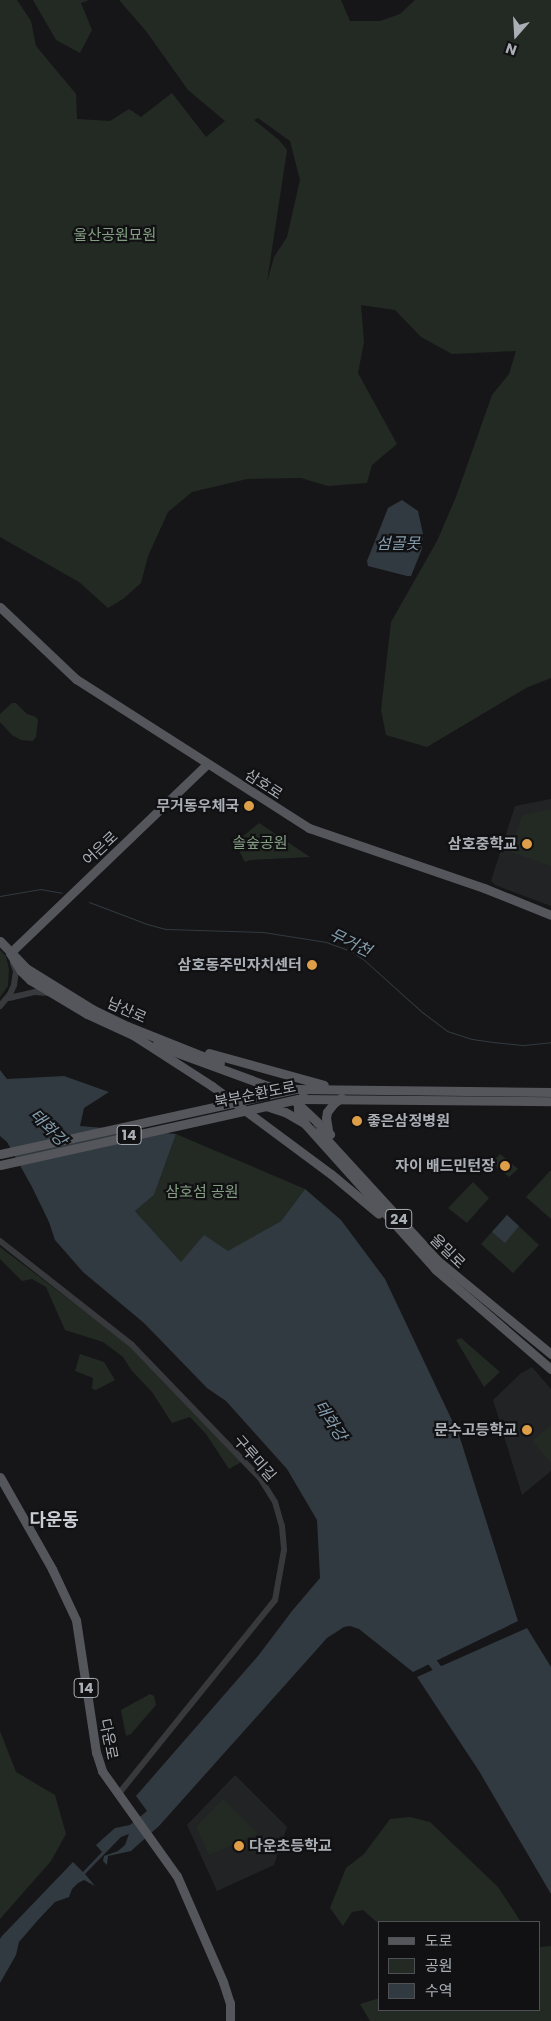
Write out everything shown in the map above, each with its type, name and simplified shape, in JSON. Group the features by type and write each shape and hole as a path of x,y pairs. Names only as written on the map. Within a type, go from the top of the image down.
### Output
{"main road":[{"name":"삼호로","path":"0,607 76,679 309,828 484,888 551,914"},
{"name":"어은로","path":"10,953 208,764"},
{"name":"남산로","path":"0,941 22,971 55,995 87,1014 134,1036"},
{"name":"남산로","path":"10,953 35,974 83,1004 127,1026 245,1076"},
{"path":"83,1004 217,1056 267,1068 338,1089"},
{"path":"134,1036 245,1076 274,1092 298,1099 458,1276 484,1301"},
{"path":"134,1036 195,1074 331,1174 417,1248"},
{"path":"259,1106 268,1102 274,1092 275,1078 267,1068"},
{"path":"245,1076 252,1085 252,1089 245,1098"},
{"path":"298,1099 316,1088"},
{"name":"북부순환도로","path":"0,1154 274,1092 316,1088 551,1092"},
{"path":"329,1133 326,1122 327,1112 334,1102 341,1098"},
{"path":"298,1099 298,1110 306,1125 417,1248"},
{"name":"북부순환도로","path":"0,1165 259,1106 298,1099 551,1101"},
{"path":"259,1106 279,1109 306,1125"},
{"name":"울밀로","path":"319,1131 422,1244 484,1301 551,1354"},
{"name":"울밀로","path":"417,1248 448,1282 534,1352 551,1369"},
{"name":"다운로","path":"0,1477 52,1569 76,1620 96,1752 102,1771 156,1844 177,1876 223,1982 230,2003 230,2021"}],"street":[{"path":"10,953 16,971 15,981"},
{"path":"4,1002 22,971 35,974"},
{"path":"4,1002 35,992 55,995"},
{"name":"구루미길","path":"0,1241 132,1345 260,1478 274,1502 282,1526 284,1550 275,1600 119,1793"}],"shaded area":[{"name":"삼호중학교","path":"551,799 551,906 495,885 491,881 515,806"},
{"name":"문수고등학교","path":"532,1367 551,1389 551,1471 522,1495 493,1400 520,1374"},
{"name":"다운초등학교","path":"235,1775 287,1827 274,1865 217,1891 187,1825"}],"green space":[{"name":"울산공원묘원","path":"0,0 17,0 31,21 36,46 76,94 77,119 110,121 129,109 141,117 172,93 206,137 225,121 188,90 146,31 119,0 341,0 350,21 380,21 400,14 415,0 551,0 551,678 526,688 427,747 386,735 381,710 391,622 437,541 456,497 492,395 509,374 516,351 452,354 421,337 395,310 361,305 364,342 358,373 397,444 372,465 367,483 328,486 301,478 247,479 192,492 168,512 148,556 141,583 123,599 108,608 79,582 0,537","holes":["258,118 290,141 300,180 287,237 274,257 267,282 287,150 279,140 254,120"]},
{"path":"33,0 89,0 81,3 92,30 80,53 56,40"},
{"path":"12,703 16,703 27,714 36,717 38,720 36,737 33,741 21,740 12,735 0,722 0,714"},
{"path":"551,809 551,866 510,852 522,815"},
{"name":"솔숲공원","path":"259,823 310,857 250,860 245,862 235,843"},
{"path":"0,950 6,956 9,969 8,986 0,997"},
{"name":"삼호섬 공원","path":"176,1134 305,1189 281,1221 228,1252 181,1262 135,1211 154,1195"},
{"name":"자이 배드민턴장","path":"500,1154 518,1169 509,1177 492,1163"},
{"path":"551,1171 551,1219 526,1197"},
{"path":"473,1182 489,1198 467,1223 448,1208"},
{"path":"507,1215 539,1245 513,1273 481,1244"},
{"path":"0,1247 137,1351 243,1461 229,1469 206,1434 190,1417 172,1423 152,1392 132,1371 123,1357 103,1342 65,1330 46,1287 32,1279 22,1281 0,1259"},
{"path":"461,1338 500,1372 484,1387 456,1340"},
{"path":"80,1354 104,1362 115,1380 96,1390 92,1389 93,1378 75,1371"},
{"path":"551,1425 551,1463 532,1441"},
{"path":"150,1694 154,1696 156,1705 131,1734 126,1736 121,1710"},
{"path":"0,1731 16,1772 55,1795 66,1834 51,1861 0,1919"},
{"path":"223,1799 258,1834 209,1855 196,1827"},
{"path":"410,1817 430,1822 498,1887 520,1921 378,1921 378,1923 363,1910 352,1912 343,1926 330,1908 346,1868 364,1854 390,1819"},
{"path":"551,1946 551,2021 370,2021 360,2004 378,1999 378,2011 541,2011 541,1947"}],"water":[{"name":"섬골못","path":"402,500 418,511 423,534 422,549 411,576 368,566 367,561 388,508"},
{"path":"0,1070 7,1079 64,1076 109,1092 84,1108 80,1126 176,1134 154,1195 135,1211 181,1262 204,1235 228,1251 281,1221 305,1189 341,1220 385,1279 459,1435 518,1621 413,1672 359,1629 350,1626 344,1627 327,1638 159,1826 131,1851 108,1856 107,1865 103,1861 104,1856 118,1851 125,1845 129,1834 121,1837 85,1874 95,1886 84,1880 72,1889 69,1897 55,1902 19,1942 16,1955 0,1983 0,1939 2,1936 73,1862 83,1872 102,1852 96,1845 115,1828 130,1825 147,1811 136,1796 258,1656 320,1578 317,1520 287,1469 226,1401 207,1388 144,1323 83,1272 55,1240 49,1222 32,1187 7,1142 0,1136"},
{"path":"507,1215 519,1226 505,1243 492,1232"},
{"path":"527,1628 551,1667 551,1894 479,1771 417,1677"}],"waterway":[{"name":"무거천","path":"0,896 40,889 62,893"},
{"name":"무거천","path":"89,902 147,924 166,929 263,932 326,942 351,951 363,959 422,1012 447,1031 472,1039 493,1042 524,1045 551,1042"},
{"name":"태화강","path":"425,1653 443,1676"}],"tunnel":[{"path":"304,1115 319,1131"}],"place":[{"name":"무거동우체국","path":"249,806"},
{"name":"삼호중학교","path":"527,844"},
{"name":"삼호동주민자치센터","path":"312,965"},
{"name":"좋은삼정병원","path":"357,1121"},
{"name":"자이 배드민턴장","path":"505,1166"},
{"name":"문수고등학교","path":"527,1430"},
{"name":"다운초등학교","path":"239,1846"}],"district":[{"name":"다운동","path":"54,1520"}]}
